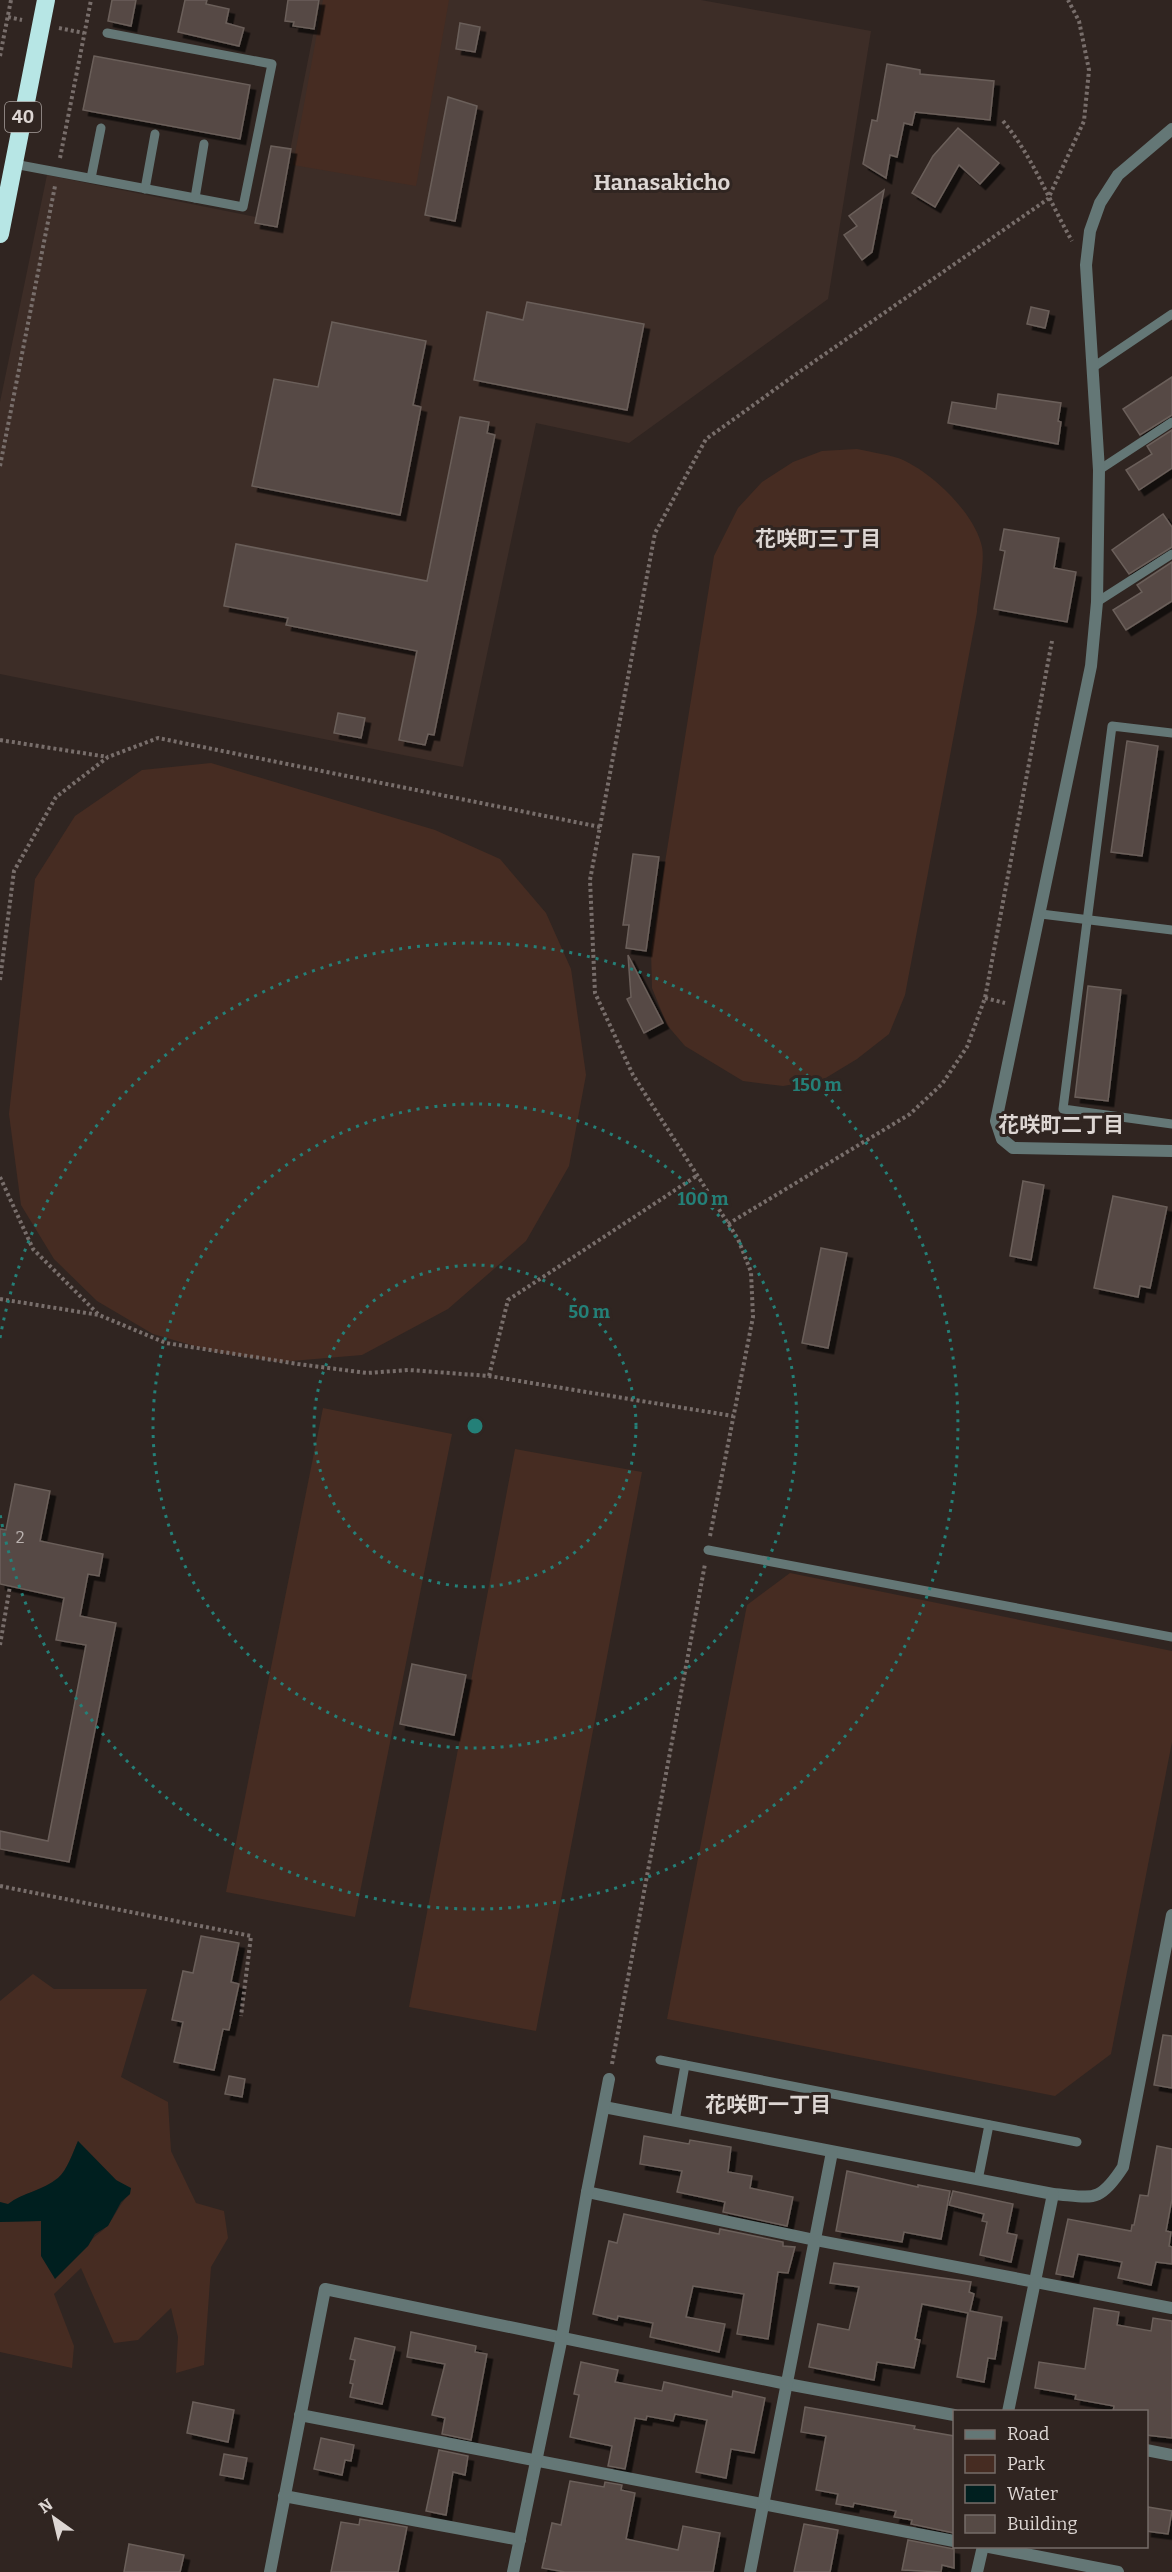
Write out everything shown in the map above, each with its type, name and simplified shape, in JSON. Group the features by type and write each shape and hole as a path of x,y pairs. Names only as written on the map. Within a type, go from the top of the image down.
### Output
{"highway":[{"name":"40","path":"0,234 46,0"}],"street":[{"path":"1172,129 1118,176 1100,202 1090,231 1086,266 1099,470 1097,602 1091,666 996,1121 1002,1139 1012,1148 1172,1151"},
{"path":"604,2107 1053,2194 1092,2197 1108,2189 1123,2167 1172,1915"},
{"path":"513,2572 562,2337 586,2192 609,2079"},
{"path":"750,2572 832,2152"},
{"path":"586,2192 815,2240 1172,2308"},
{"path":"1008,2410 1053,2194"},
{"path":"270,2572 325,2289 788,2384 953,2415"},
{"path":"300,2415 953,2541"},
{"path":"1148,2450 1172,2455"},
{"path":"284,2496 520,2540"},
{"path":"977,2572 983,2548"},
{"path":"988,2548 1118,2572"}],"lane":[{"path":"14,164 243,207 272,63 107,33"},
{"path":"91,178 101,128"},
{"path":"145,189 155,134"},
{"path":"195,198 204,144"},
{"path":"1092,368 1172,314"},
{"path":"1099,470 1172,423"},
{"path":"1097,602 1172,554"},
{"path":"1172,733 1112,726 1063,1109 1172,1124"},
{"path":"1041,914 1172,930"},
{"path":"708,1550 1172,1637"},
{"path":"660,2060 1077,2142"},
{"path":"675,2121 684,2065"},
{"path":"978,2180 989,2125"}],"path":[{"path":"0,56 11,0"},
{"path":"0,466 91,0"},
{"path":"609,2079 753,1317 751,1272 738,1239 633,1074 595,993 590,880 655,533 706,439 1048,199 1084,121 1089,70 1079,21 1068,0"},
{"path":"1004,120 1023,145 1048,199 1086,266"},
{"path":"728,1224 910,1114 942,1084 967,1047 985,998 1052,641"},
{"path":"0,980 14,872 56,797 108,758 158,738 600,827"},
{"path":"0,740 108,758"},
{"path":"489,1376 508,1300 698,1175"},
{"path":"0,1177 33,1249 99,1315"},
{"path":"0,1299 99,1315 166,1343 368,1373 409,1370 489,1376 733,1416"},
{"path":"0,1645 10,1586"},
{"path":"0,1886 251,1936 241,2016"}],"shaded area":[{"path":"320,0 701,0 871,31 828,299 629,443 536,423 463,767 0,674 0,402 47,175 276,221"}],"green space":[{"path":"323,0 449,0 416,186 293,165"},
{"path":"857,449 898,458 911,464 937,482 961,507 978,534 983,553 977,612 905,995 889,1034 857,1059 824,1079 783,1086 743,1081 685,1046 667,1025 652,988 651,950 714,556 738,508 762,482 793,462 822,451"},
{"path":"211,763 435,830 500,859 546,913 571,969 586,1075 569,1166 526,1241 448,1309 362,1355 280,1362 215,1352 153,1334 97,1301 54,1259 21,1205 9,1114 35,879 75,816 142,770"},
{"path":"323,1408 452,1434 355,1917 226,1892"},
{"path":"515,1449 642,1472 536,2031 409,2007"},
{"path":"790,1573 1172,1651 1172,1742 1111,2054 1055,2096 667,2019 747,1605"},
{"path":"33,1974 54,1989 147,1989 121,2077 168,2102 171,2151 196,2203 224,2211 228,2238 211,2267 204,2365 176,2373 178,2337 171,2308 138,2340 114,2343 81,2268 54,2294 74,2346 72,2368 0,2352 0,2222 41,2221 41,2256 88,2246 107,2226 130,2194 78,2141 67,2166 58,2178 8,2205 0,2202 0,2001"}],"water":[{"path":"78,2141 116,2180 131,2188 130,2194 121,2202 108,2226 95,2234 88,2246 55,2279 41,2256 41,2221 0,2222 0,2202 8,2204 58,2178 67,2166"}],"building":[{"path":"112,0 136,0 131,26 108,21"},
{"path":"185,0 207,0 206,4 229,9 226,23 244,28 239,46 178,32"},
{"path":"288,0 319,0 314,29 293,26 294,22 285,21"},
{"path":"460,23 480,27 475,52 456,49"},
{"path":"94,56 250,85 240,139 83,110"},
{"path":"887,64 920,70 920,74 994,81 990,120 915,112 912,125 904,123 897,157 890,155 886,178 863,164 872,120 877,121"},
{"path":"448,97 477,106 455,221 425,215"},
{"path":"958,128 999,163 980,184 959,165 935,207 912,193 933,156"},
{"path":"271,146 291,149 277,227 255,223"},
{"path":"884,190 872,252 862,260 844,235 857,226 849,216"},
{"path":"527,302 644,324 627,410 474,380 487,312 523,320"},
{"path":"1031,307 1049,311 1045,328 1027,324"},
{"path":"332,322 426,341 413,405 421,407 400,515 252,486 274,379 318,387"},
{"path":"1172,377 1172,415 1140,435 1123,409"},
{"path":"998,394 1061,403 1058,444 948,423 952,402 996,409"},
{"path":"460,417 489,422 487,433 495,435 434,735 428,734 425,745 399,740 417,651 286,625 288,618 224,606 236,544 427,581"},
{"path":"1172,430 1172,468 1139,490 1126,470 1152,454 1147,446"},
{"path":"1163,514 1172,527 1172,547 1129,574 1112,550"},
{"path":"1004,529 1059,538 1054,568 1076,572 1067,622 994,609 1005,551 1000,550"},
{"path":"1172,562 1172,601 1126,630 1113,610 1142,592 1137,585"},
{"path":"338,713 365,718 361,738 334,733"},
{"path":"1127,741 1158,746 1142,856 1111,852"},
{"path":"633,854 659,857 646,951 626,948 629,925 623,925"},
{"path":"628,955 663,1023 644,1033 627,999 631,997"},
{"path":"1088,986 1121,990 1108,1101 1075,1097"},
{"path":"1023,1181 1044,1185 1031,1260 1010,1256"},
{"path":"1113,1196 1167,1207 1150,1288 1140,1286 1138,1297 1094,1288"},
{"path":"821,1248 847,1253 828,1348 802,1343"},
{"path":"15,1484 50,1491 40,1541 103,1554 99,1576 88,1574 80,1616 116,1623 69,1862 0,1849 0,1831 48,1841 86,1645 56,1640 64,1598 0,1584 0,1529 6,1530"},
{"path":"412,1664 466,1675 454,1735 400,1724"},
{"path":"201,1936 239,1943 231,1982 239,1984 229,2030 223,2029 214,2070 174,2062 183,2022 172,2020 183,1971 193,1973"},
{"path":"1163,2035 1172,2036 1172,2088 1154,2085"},
{"path":"229,2076 245,2079 242,2097 225,2094"},
{"path":"644,2136 689,2144 690,2140 731,2147 728,2172 752,2176 750,2188 793,2197 787,2226 723,2212 725,2202 677,2192 682,2171 640,2164"},
{"path":"1157,2146 1172,2149 1172,2199 1166,2231 1171,2232 1169,2246 1172,2247 1172,2264 1156,2262 1151,2285 1118,2278 1122,2262 1078,2254 1073,2277 1056,2274 1068,2219 1131,2231 1140,2195 1148,2196"},
{"path":"847,2171 918,2187 918,2185 950,2191 941,2239 904,2232 902,2242 836,2231"},
{"path":"953,2191 1013,2204 1007,2233 1017,2235 1011,2262 980,2255 987,2222 982,2221 984,2214 949,2205"},
{"path":"624,2214 719,2234 720,2229 783,2242 783,2246 795,2247 788,2273 778,2272 768,2339 737,2334 744,2294 693,2286 686,2317 725,2324 719,2352 650,2337 653,2323 618,2316 617,2320 593,2314 609,2241 617,2243"},
{"path":"834,2263 971,2282 969,2292 974,2294 970,2311 1002,2317 995,2359 988,2358 984,2382 957,2377 968,2313 922,2304 915,2339 920,2340 914,2368 877,2362 874,2380 809,2367 818,2324 849,2330 859,2287 830,2283"},
{"path":"1094,2308 1119,2312 1117,2325 1151,2331 1153,2318 1172,2321 1172,2438 1148,2435 1148,2410 1113,2410 1114,2406 1075,2399 1076,2395 1035,2388 1039,2362 1085,2369"},
{"path":"411,2332 476,2346 475,2352 487,2354 471,2440 442,2434 445,2418 432,2415 445,2364 407,2357"},
{"path":"355,2338 395,2347 382,2404 350,2397 353,2384 350,2383 355,2360 350,2359"},
{"path":"581,2362 618,2370 615,2382 662,2391 664,2382 732,2397 733,2391 765,2398 754,2453 731,2449 726,2478 696,2472 707,2420 675,2414 673,2421 647,2416 646,2420 635,2418 625,2469 608,2466 612,2446 570,2437 579,2395 574,2394"},
{"path":"193,2402 234,2410 228,2442 187,2433"},
{"path":"805,2407 915,2426 914,2429 953,2436 953,2533 911,2524 912,2520 894,2517 896,2511 854,2503 853,2507 836,2504 838,2494 816,2490 826,2436 801,2432"},
{"path":"321,2438 354,2445 351,2461 345,2460 342,2475 314,2469"},
{"path":"439,2450 468,2456 465,2475 453,2472 446,2515 426,2511"},
{"path":"224,2454 247,2458 243,2479 220,2475"},
{"path":"570,2481 604,2487 605,2482 622,2485 621,2490 635,2493 626,2539 678,2550 683,2526 720,2533 713,2572 565,2572 542,2568 552,2523 561,2525"},
{"path":"1148,2507 1172,2511 1168,2534 1148,2531"},
{"path":"360,2519 407,2527 398,2572 331,2572 341,2522 359,2525"},
{"path":"804,2524 838,2530 830,2572 794,2572"},
{"path":"908,2540 954,2549 954,2568 942,2565 941,2572 902,2570"},
{"path":"129,2544 184,2555 180,2572 124,2572"}],"district":[{"name":"Hanasakicho","path":"662,182"},
{"name":"花咲町三丁目","path":"818,539"},
{"name":"花咲町二丁目","path":"1061,1125"},
{"name":"花咲町一丁目","path":"768,2105"}]}
